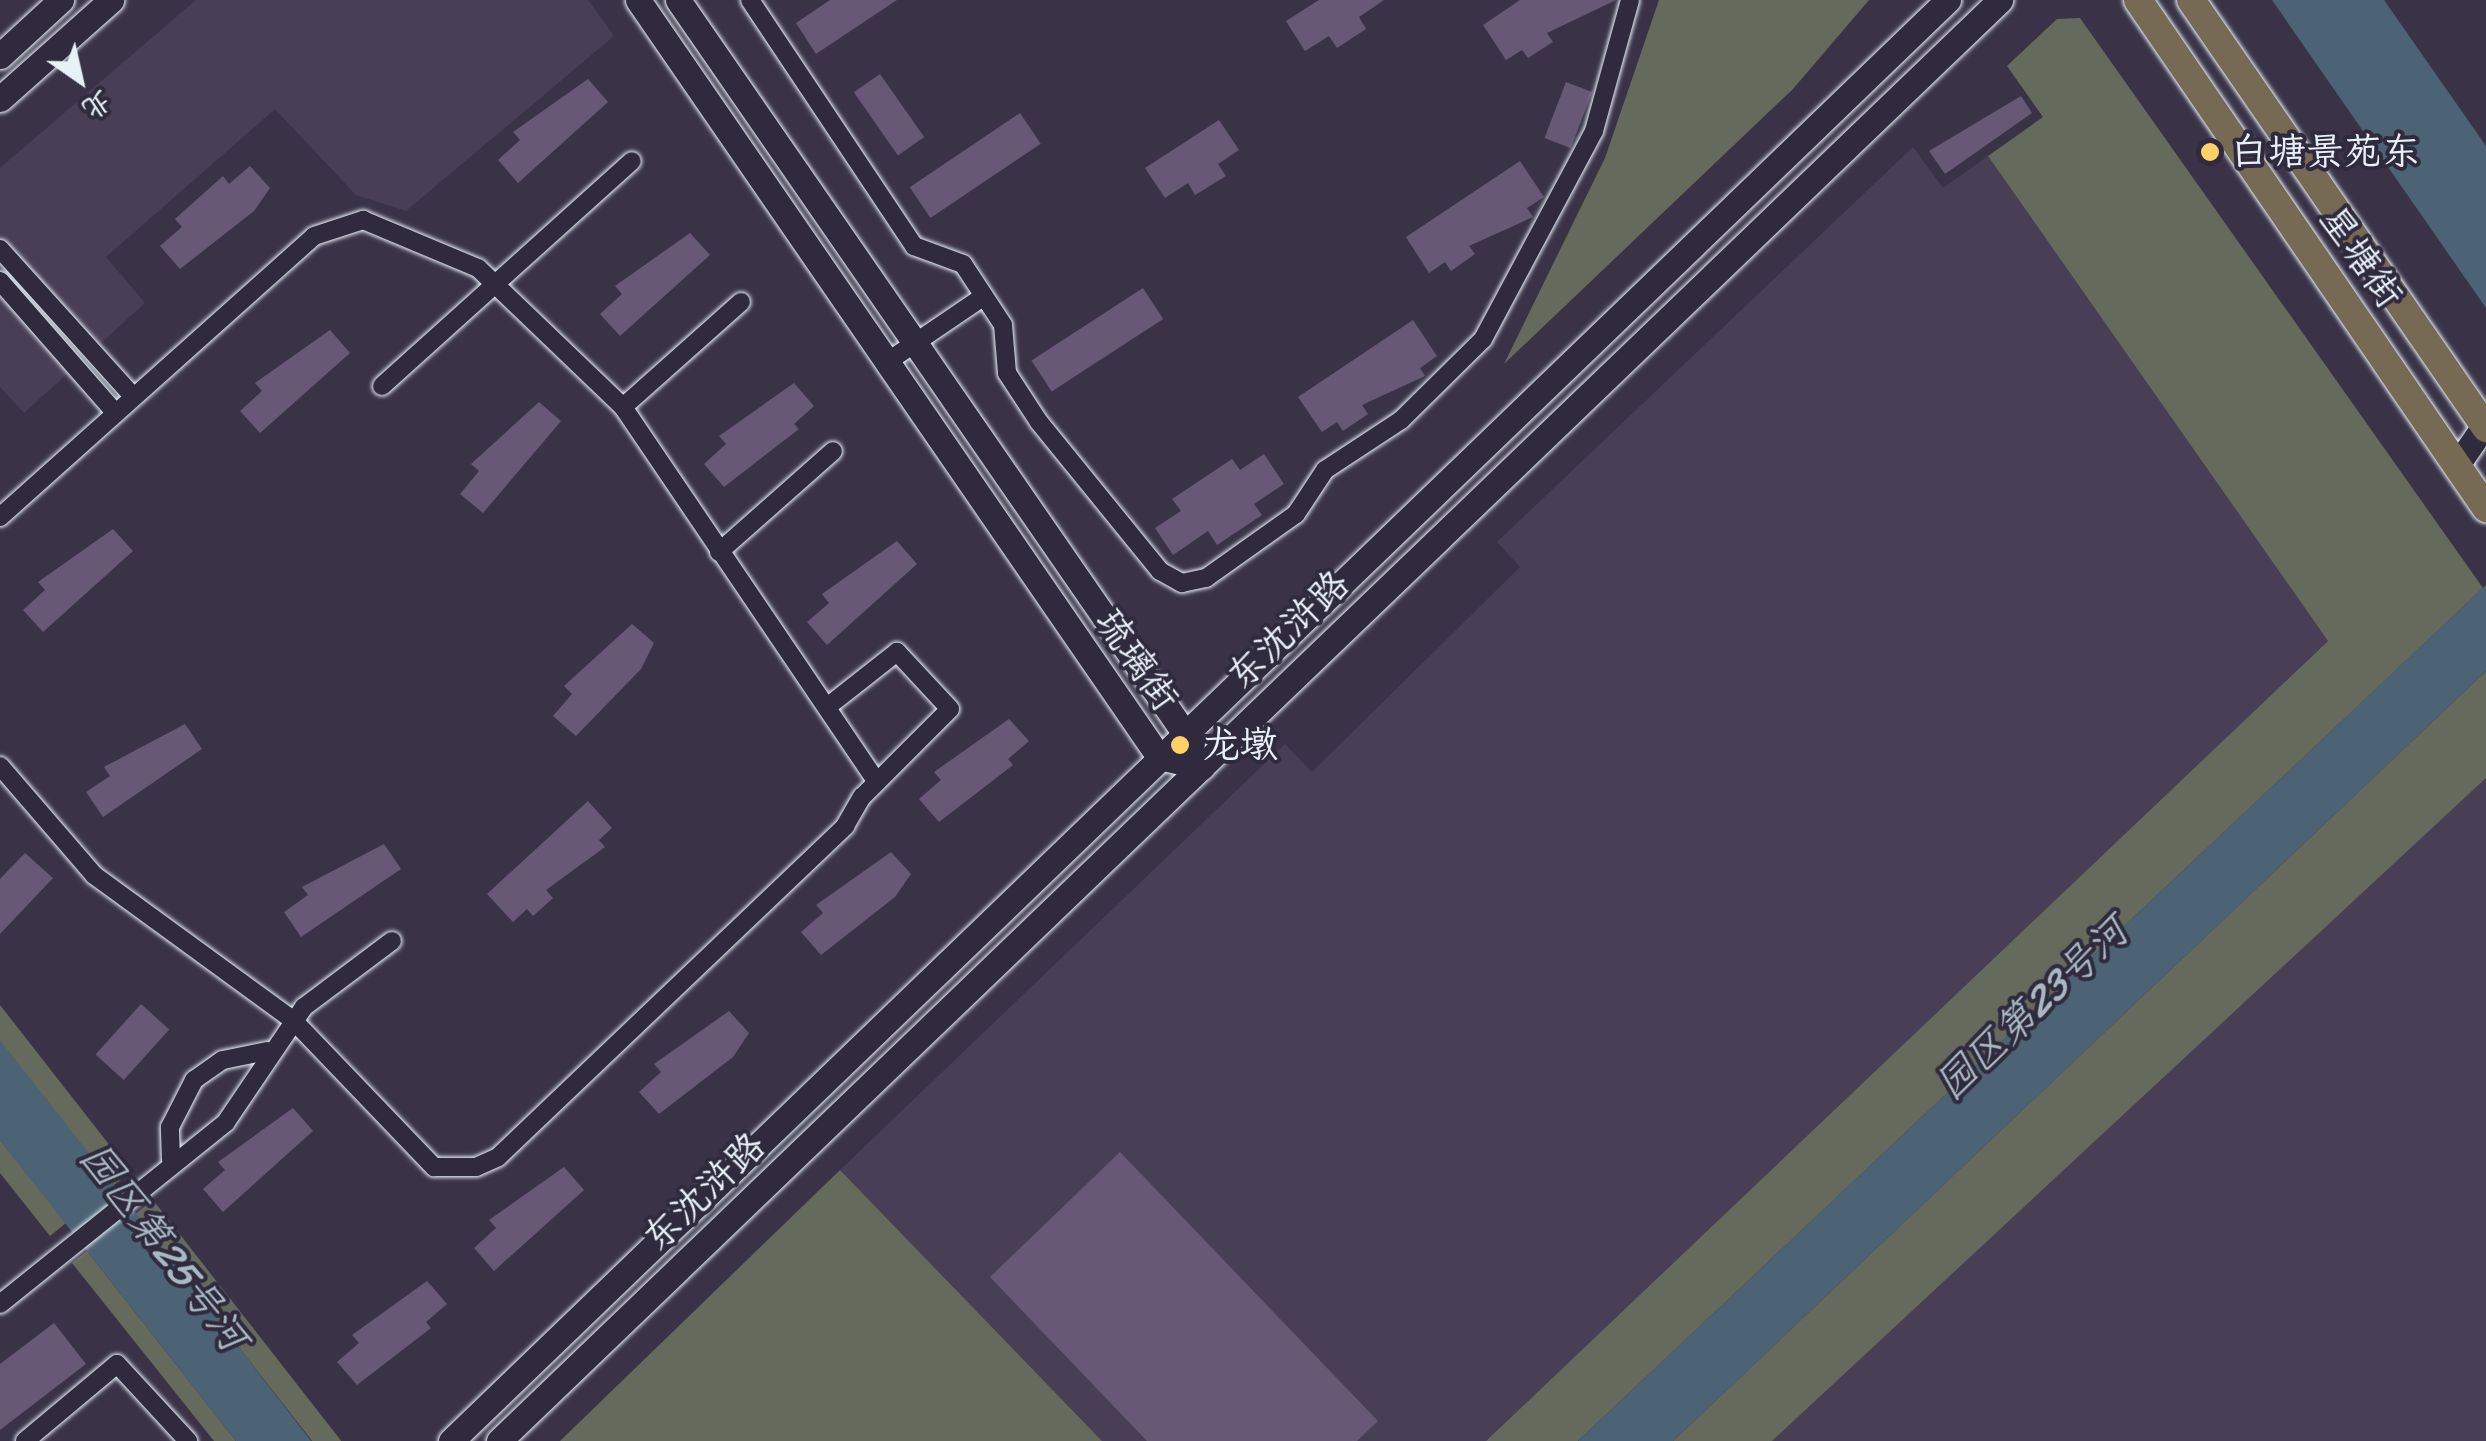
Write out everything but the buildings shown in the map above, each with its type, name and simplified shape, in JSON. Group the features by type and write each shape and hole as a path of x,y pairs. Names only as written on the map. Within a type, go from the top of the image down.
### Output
{"main road":[{"path":"1,53 61,0"},
{"path":"0,100 110,0"},
{"name":"琉璃街","path":"638,0 1159,757 1202,767"},
{"name":"琉璃街","path":"678,0 1185,731 1202,767"},
{"name":"东沈浒路","path":"451,1441 1948,0"},
{"name":"东沈浒路","path":"499,1441 2000,0"},
{"name":"星塘街","path":"2138,0 2486,508"},
{"name":"星塘街","path":"2191,0 2485,425"},
{"path":"2457,465 2485,425"},
{"path":"2457,465 2486,457"}],"street":[{"path":"750,0 914,246 963,264 1003,325 1006,372 1039,422 1160,571 1182,583 1206,578 1296,514 1325,470 1413,410 1483,339 1589,143 1630,0"},
{"path":"382,386 632,161"},
{"path":"0,516 112,408 314,236 349,218 498,283 623,407 877,782"},
{"path":"0,249 130,393"},
{"path":"0,281 112,408"},
{"path":"887,362 984,296"},
{"path":"623,407 740,302"},
{"path":"720,552 832,451"},
{"path":"0,766 94,874 293,1020 434,1168 476,1168 498,1157 845,826 877,782 948,719 945,698 897,652 827,707"},
{"path":"0,1304 55,1252 242,1104 267,1051 293,1020 392,941"},
{"path":"170,1160 170,1127 194,1080 223,1060 267,1051"},
{"path":"25,1441 116,1364 188,1441"}],"shaded area":[{"path":"196,0 588,0 614,36 406,211 356,195 275,109 106,257 145,303 24,413 0,387 0,168"},
{"path":"1659,0 1869,0 1793,89 1504,364 1605,158"},
{"path":"2080,18 2483,588 1578,1441 1486,1441 2328,641 1988,156 2043,117 2007,66 2057,19"},
{"path":"1913,147 1943,188 1988,156 2328,641 1486,1441 1102,1441 840,1170 1285,744 1312,772 1520,567 1497,542"},
{"path":"2486,671 2486,778 1772,1441 1673,1441"},
{"path":"2486,778 2486,1441 1772,1441 2476,787"},
{"path":"0,1005 131,1172 103,1194 0,1062"},
{"path":"0,1140 66,1223 50,1236 0,1173"},
{"path":"840,1170 1102,1441 560,1441"},
{"path":"153,1200 341,1441 312,1441 135,1214"},
{"path":"87,1251 236,1441 214,1441 72,1263"}],"water":[{"path":"2272,0 2384,0 2486,146 2486,308"},
{"path":"2486,585 2486,671 1673,1441 1578,1441"},
{"path":"0,1040 311,1441 236,1441 0,1140"}],"place":[{"name":"白塘景苑东","path":"2210,152"},
{"name":"龙墩","path":"1180,745"}],"water label":[{"name":"园区第23号河","path":"2032,1008"},
{"name":"园区第25号河","path":"164,1247"}]}
